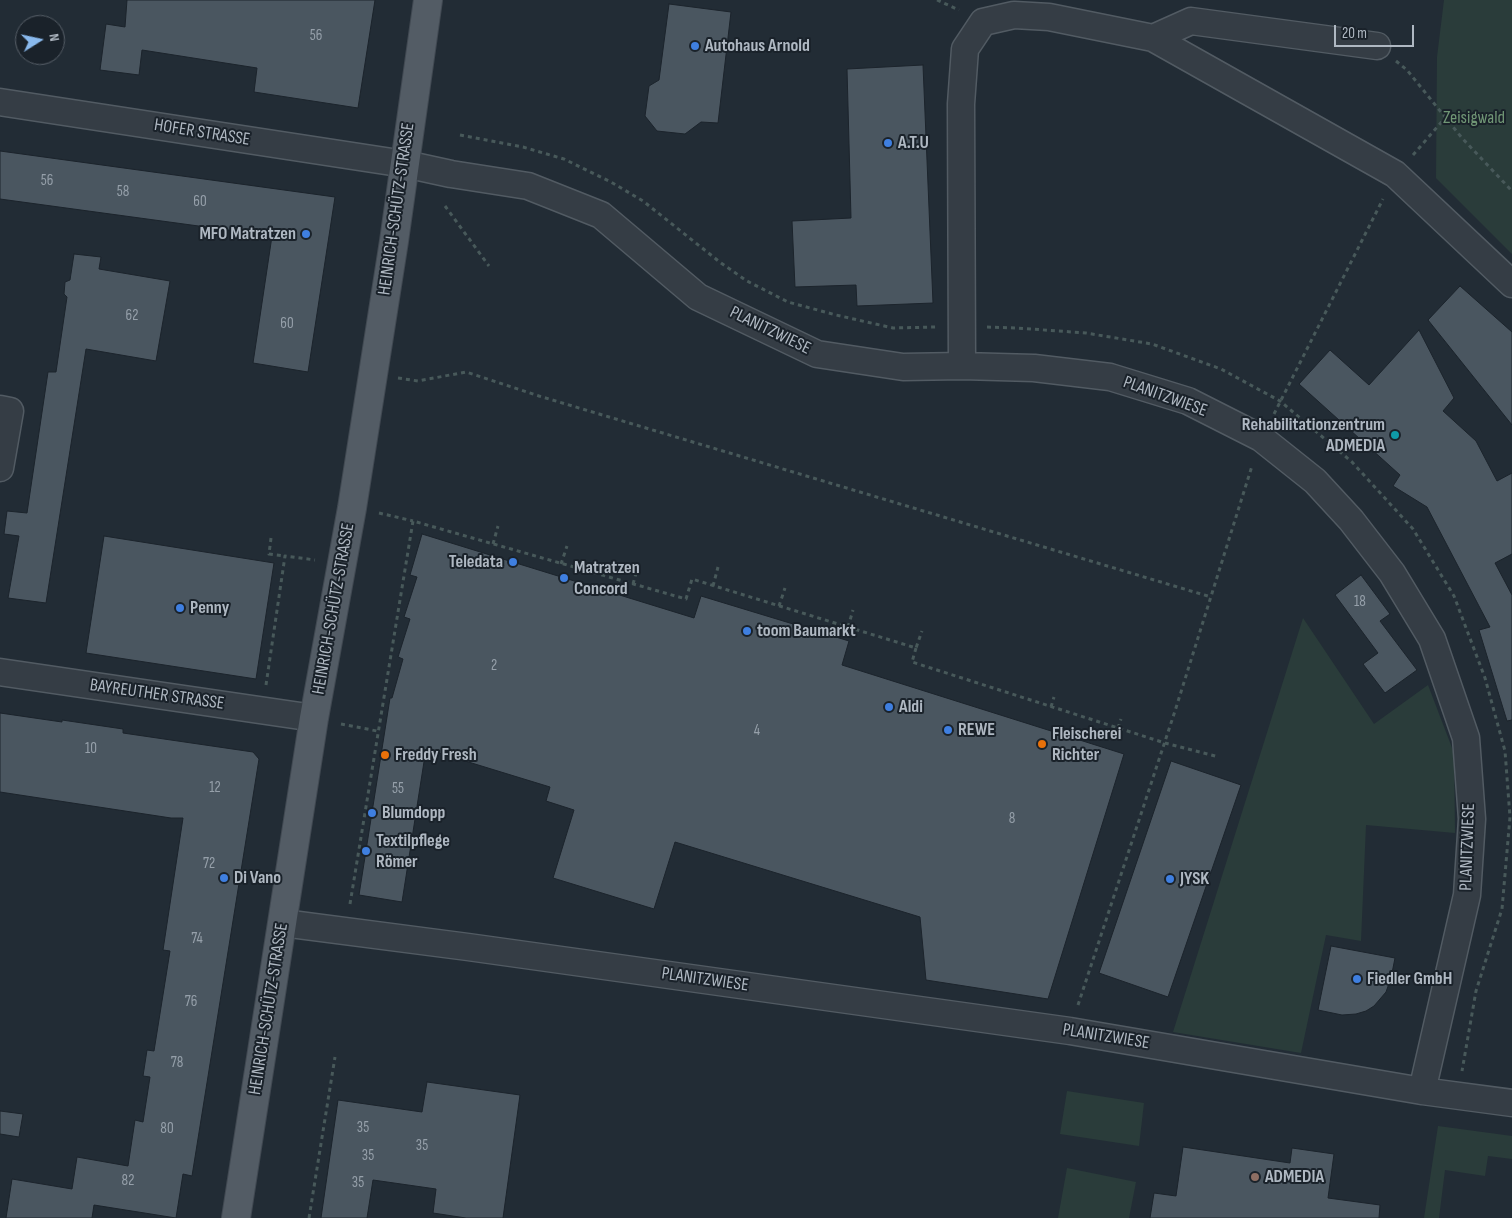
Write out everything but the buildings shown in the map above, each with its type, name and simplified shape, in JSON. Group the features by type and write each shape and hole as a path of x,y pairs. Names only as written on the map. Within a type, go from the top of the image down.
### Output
{"main road":[{"name":"HEINRICH-SCHÜTZ-STRASSE","path":"236,1218 314,718 352,508 405,164 428,0"}],"street":[{"path":"962,366 961,104 965,49 983,22 1014,15 1049,17 1153,38 1396,174 1512,284"},
{"path":"1153,38 1191,21 1376,46"},
{"name":"HOFER STRASSE","path":"0,102 405,164"},
{"name":"PLANITZWIESE","path":"282,923 1070,1031 1422,1091 1467,894 1472,819 1466,738 1432,639 1392,573 1351,520 1315,482 1261,438 1188,401 1110,377 1034,368 962,366 903,368 817,354 698,297 601,216 528,186 451,174 405,164"},
{"path":"0,409 10,411 0,468"},
{"name":"BAYREUTHER STRASSE","path":"0,672 314,718"},
{"path":"1422,1091 1512,1103"}],"path":[{"path":"1376,46 1408,70 1462,138 1512,191"},
{"path":"1070,1031 1165,743 1261,438 1396,174 1446,118"},
{"path":"460,135 523,147 564,158 642,201 746,281 788,302 894,328 962,326 1017,328 1086,333 1152,344 1221,369 1280,401 1352,462 1413,529 1454,596 1485,678 1505,751 1510,817 1502,909 1476,991 1458,1096"},
{"path":"445,206 489,266"},
{"path":"372,374 418,381 466,372 539,396 1211,597"},
{"path":"352,508 376,512 686,599 692,579 916,648"},
{"path":"346,931 412,522"},
{"path":"493,544 498,526"},
{"path":"271,538 270,554 342,564"},
{"path":"562,564 568,546"},
{"path":"263,710 285,556"},
{"path":"713,586 718,567"},
{"path":"633,584 637,570"},
{"path":"779,606 785,588"},
{"path":"848,627 853,610"},
{"path":"922,632 912,662 1165,743 1220,757"},
{"path":"980,684 982,678"},
{"path":"1051,707 1054,697"},
{"path":"314,718 377,731"},
{"path":"1118,728 1121,719"},
{"path":"309,1218 335,1057"}],"green space":[{"name":"Zeisigwald","path":"1444,0 1512,0 1512,254 1436,178 1437,57"},
{"path":"1303,618 1374,724 1428,685 1454,753 1455,833 1366,825 1361,941 1326,935 1301,1053 1173,1032"},
{"path":"1067,1091 1144,1103 1139,1146 1060,1134"},
{"path":"1438,1126 1512,1136 1512,1159 1488,1156 1485,1176 1445,1170 1439,1218 1424,1218"},
{"path":"1067,1168 1136,1182 1129,1218 1058,1218"}],"place":[{"name":"Autohaus Arnold","path":"695,46"},
{"name":"A.T.U","path":"888,143"},
{"name":"MFO Matratzen","path":"306,234"},
{"name":"Rehabilitationzentrum ADMEDIA","path":"1395,435"},
{"name":"Teledata","path":"513,562"},
{"name":"Matratzen Concord","path":"564,578"},
{"name":"Penny","path":"180,608"},
{"name":"toom Baumarkt","path":"747,631"},
{"name":"Aldi","path":"889,707"},
{"name":"REWE","path":"948,730"},
{"name":"Fleischerei Richter","path":"1042,744"},
{"name":"Freddy Fresh","path":"385,755"},
{"name":"Blumdopp","path":"372,813"},
{"name":"Textilpflege Römer","path":"366,851"},
{"name":"Di Vano","path":"224,878"},
{"name":"JYSK","path":"1170,879"},
{"name":"Fiedler GmbH","path":"1357,979"},
{"name":"ADMEDIA","path":"1255,1177"}]}
